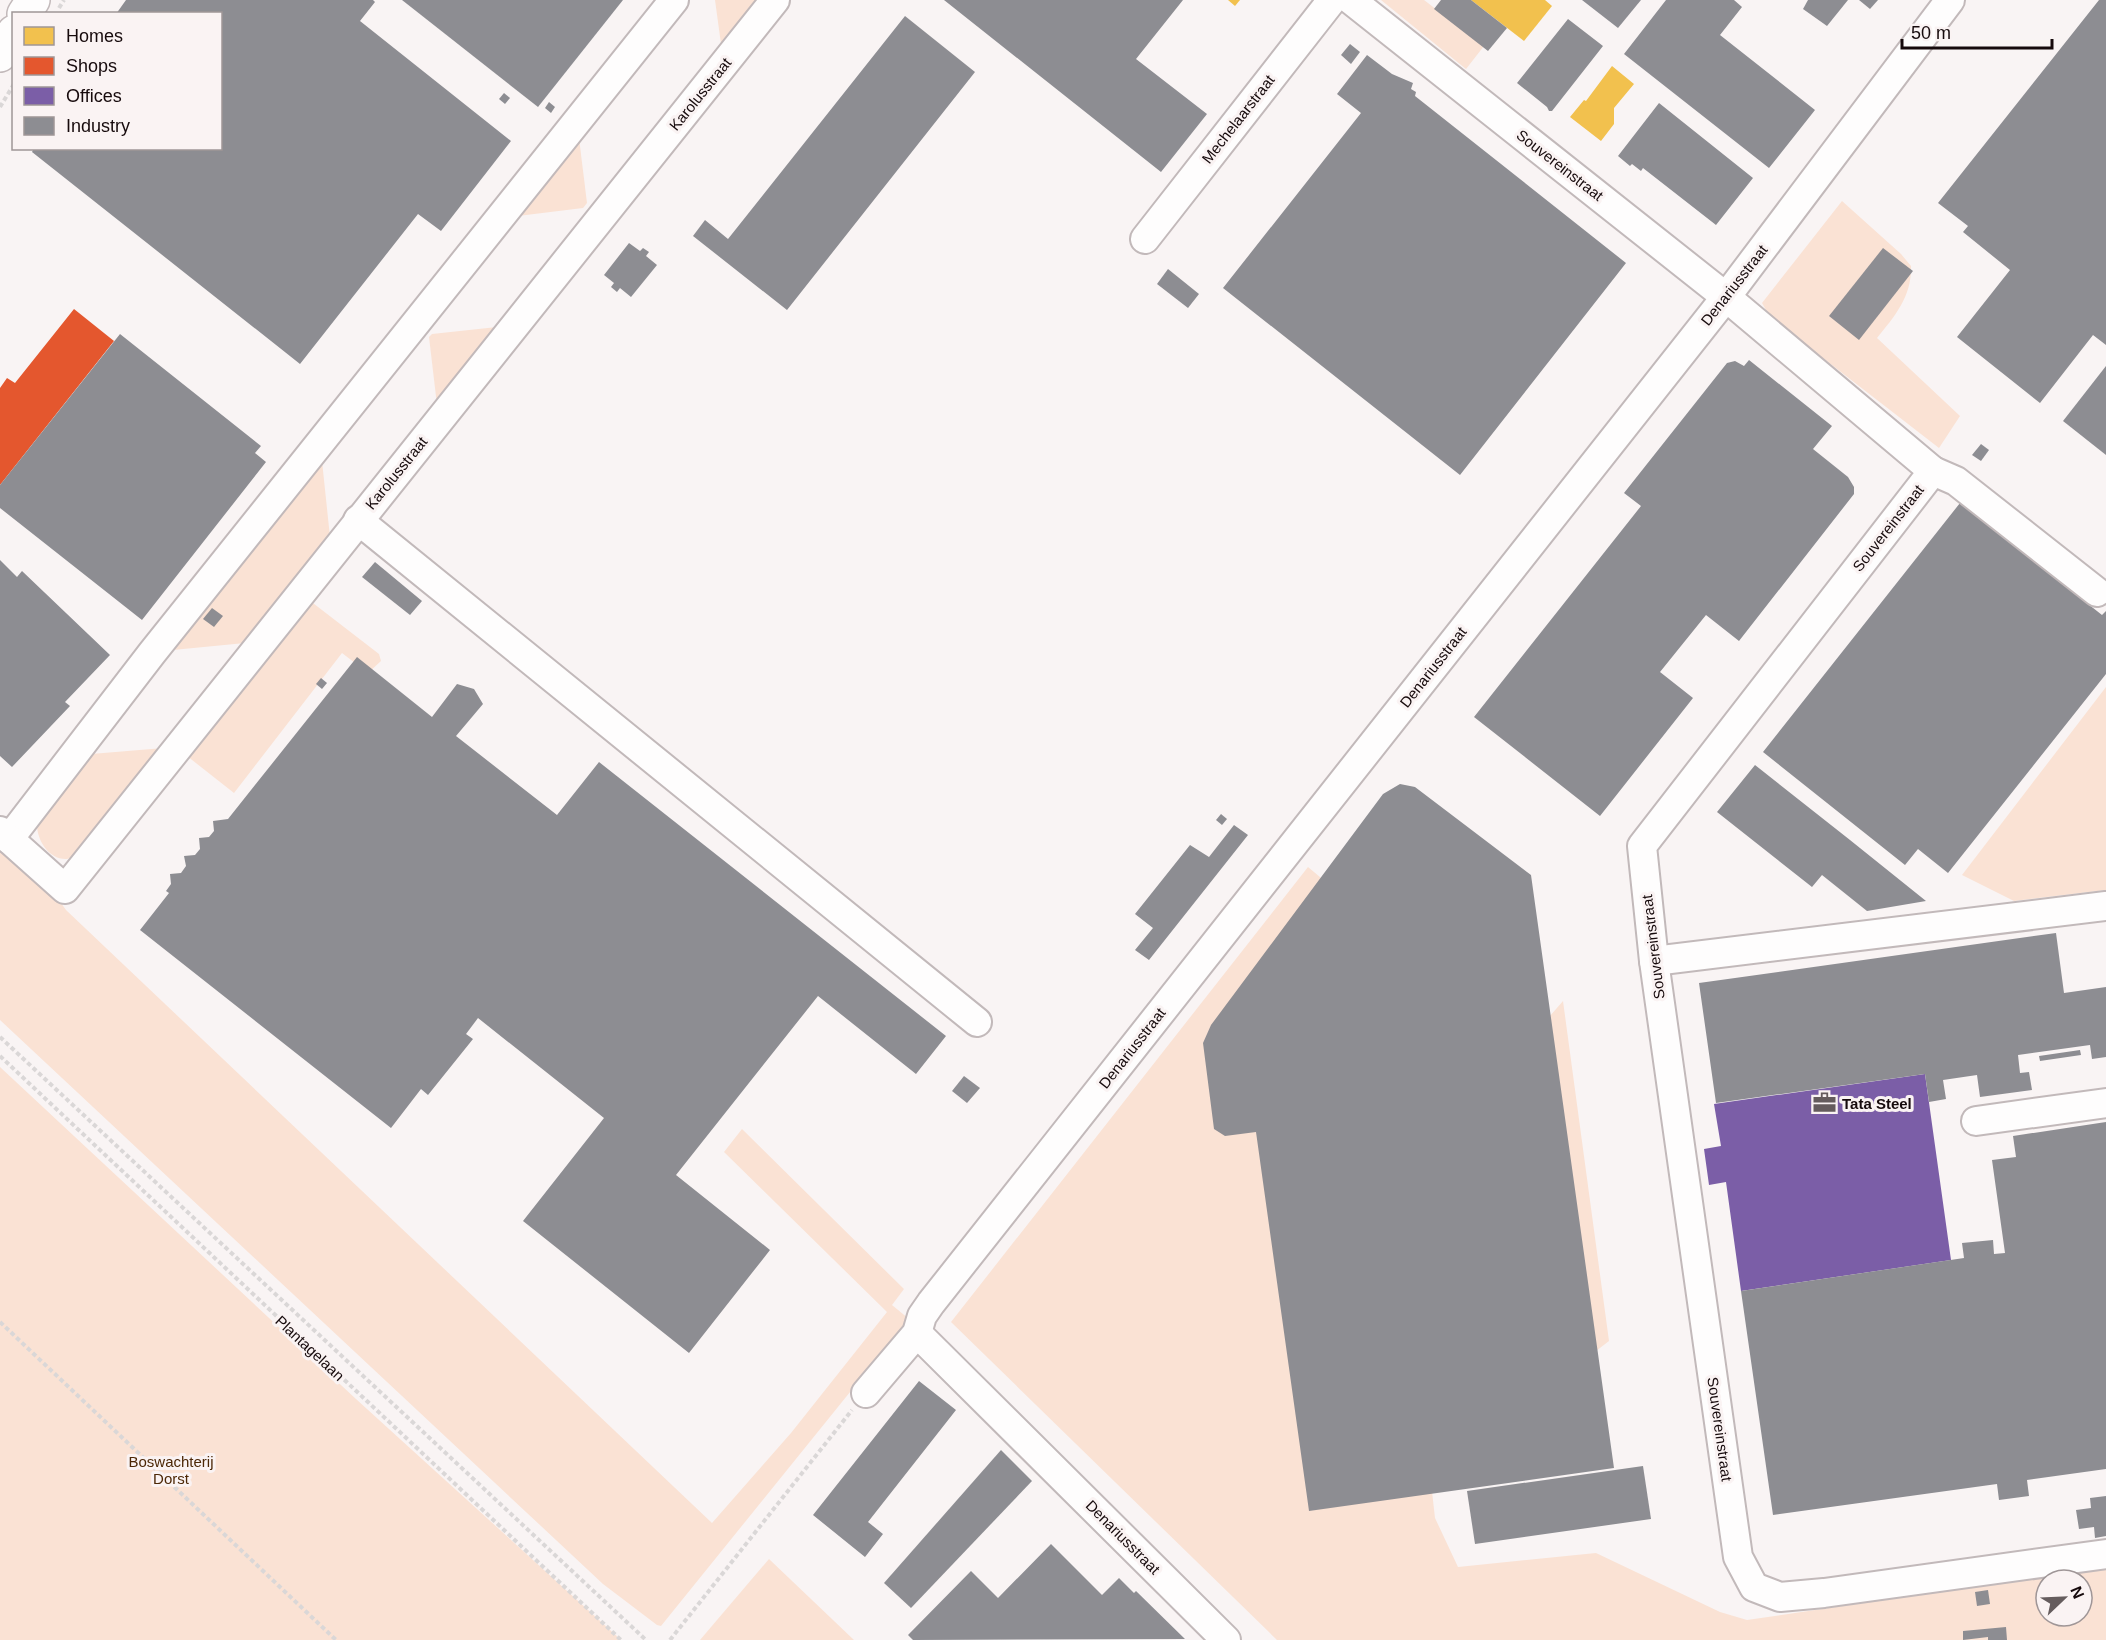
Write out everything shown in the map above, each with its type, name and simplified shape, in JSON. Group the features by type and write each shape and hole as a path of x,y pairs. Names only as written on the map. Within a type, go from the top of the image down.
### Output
{"main road":[{"path":"0,55 12,35"}],"street":[{"name":"Karolusstraat","path":"674,0 4,835 65,889 775,0"},
{"name":"Mechelaarstraat","path":"1145,239 1332,0"},
{"name":"Souvereinstraat","path":"1351,0 1726,297 1933,471 1956,481 2097,592"},
{"name":"Denariusstraat","path":"866,1393 917,1333 922,1316 931,1302 1726,297 1950,0"},
{"name":"Souvereinstraat","path":"1933,471 1642,846 1654,961 1738,1557 1754,1587 1780,1597 2106,1554"},
{"path":"358,520 977,1022"},
{"path":"1654,961 2106,906"},
{"path":"1976,1121 2106,1103"},
{"name":"Denariusstraat","path":"917,1333 1226,1640"}],"path":[{"path":"0,107 12,87"},
{"path":"0,1037 646,1640"},
{"name":"Plantagelaan","path":"0,1056 621,1640"},
{"path":"0,1322 336,1640"},
{"path":"670,1640 866,1393"}],"green space":[{"path":"715,0 757,0 721,44"},
{"path":"1381,0 1424,0 1484,46 1466,69"},
{"path":"579,138 587,203 583,208 518,216"},
{"path":"1842,201 1901,254 1911,266 1909,287 1901,305 1877,338 1960,416 1939,448 1770,317 1762,303"},
{"path":"497,327 437,405 429,337 432,334"},
{"path":"322,461 330,537 295,577 245,643 173,650"},
{"path":"309,600 379,654 381,661 368,673 342,653 234,793 187,756"},
{"path":"2106,687 2106,890 2014,901 1962,875"},
{"path":"164,748 81,853 67,859 55,856 45,848 39,837 37,825 91,754"},
{"path":"0,841 56,896 66,910 712,1523 791,1433 887,1312 724,1152 742,1129 904,1289 892,1305 909,1319 661,1626 657,1625 603,1584 0,1020"},
{"path":"1308,867 1523,1047 1563,1001 1609,1341 1507,1420 1428,1456 1435,1518 1458,1567 1596,1553 1720,1612 1747,1620 2034,1578 2034,1628 2094,1628 2094,1569 2106,1567 2106,1640 1277,1640 951,1322"},
{"name":"Boswachterij Dorst","path":"0,1067 356,1399 621,1640 0,1640"},
{"path":"769,1559 854,1640 700,1640"}],"building: Homes":[{"path":"1228,0 1240,0 1235,6"},
{"path":"1471,0 1545,0 1552,6 1524,41"},
{"path":"1612,66 1634,84 1614,108 1614,124 1601,141 1570,117 1584,100 1586,101"}],"building: Shops":[{"path":"74,309 114,341 0,485 0,388 7,378 15,383"}],"building: Offices":[{"path":"1925,1074 1951,1260 1741,1291 1726,1182 1709,1185 1704,1149 1721,1146 1714,1104"}],"building: Industry":[{"path":"126,0 373,0 375,2 360,21 511,141 441,231 418,214 300,364 32,152 33,150 222,150 222,12 117,12"},
{"path":"402,0 623,0 538,107"},
{"path":"944,0 1183,0 1136,59 1207,114 1161,172"},
{"path":"1441,0 1471,0 1507,28 1488,51 1434,9"},
{"path":"1582,0 1641,0 1618,28"},
{"path":"1666,0 1734,0 1742,7 1720,35 1815,110 1769,168 1624,54"},
{"path":"1808,0 1848,0 1827,26 1803,9"},
{"path":"1859,0 1878,0 1870,9"},
{"path":"2099,0 2106,0 2106,345 2093,335 2040,403 1957,337 2010,270 1963,232 1968,226 1938,203"},
{"path":"905,16 975,72 787,310 693,236 705,220 728,239"},
{"path":"1568,19 1603,46 1552,111 1549,111 1517,83"},
{"path":"1350,44 1360,52 1351,64 1341,55"},
{"path":"1367,55 1392,74 1413,83 1411,89 1416,92 1415,96 1626,263 1460,475 1223,288 1361,113 1337,94"},
{"path":"504,93 510,98 505,104 499,99"},
{"path":"549,102 555,107 551,113 545,108"},
{"path":"1659,103 1753,178 1716,225 1643,168 1641,171 1632,164 1630,166 1618,156"},
{"path":"629,243 640,251 643,248 649,252 646,256 657,265 631,297 620,288 617,292 611,287 614,283 604,275"},
{"path":"1883,248 1913,271 1859,340 1829,316"},
{"path":"1168,269 1199,294 1188,308 1157,284"},
{"path":"120,334 261,446 255,453 266,462 142,620 0,508 0,485"},
{"path":"1749,360 1832,426 1813,449 1848,477 1854,487 1854,494 1739,641 1706,615 1660,672 1693,698 1600,816 1474,717 1641,506 1624,493 1727,363 1735,361 1744,366"},
{"path":"2106,366 2106,455 2063,421"},
{"path":"1981,444 1989,450 1981,461 1972,455"},
{"path":"1960,503 2102,615 2106,611 2106,674 1948,873 1918,849 1905,865 1763,752"},
{"path":"0,560 17,577 22,571 110,655 65,702 70,706 12,767 0,756"},
{"path":"375,562 422,601 410,615 362,577"},
{"path":"212,608 223,616 214,627 203,619"},
{"path":"357,657 432,717 457,684 474,689 483,704 456,736 557,815 599,762 946,1036 916,1074 818,996 676,1175 770,1250 689,1353 523,1221 604,1118 478,1018 466,1034 473,1039 428,1095 421,1089 391,1128 140,930 169,893 166,891 171,884 170,874 181,873 186,866 184,856 195,855 200,849 199,838 209,837 214,831 213,821 228,819"},
{"path":"321,678 327,683 322,689 316,684"},
{"path":"1755,765 1926,901 1867,911 1822,875 1812,887 1717,812"},
{"path":"1400,784 1415,787 1531,875 1614,1468 1309,1511 1256,1132 1225,1136 1214,1129 1203,1043 1211,1025 1383,794"},
{"path":"1221,814 1227,819 1222,825 1216,820"},
{"path":"1234,825 1248,835 1149,960 1135,950 1153,928 1135,914 1190,845 1209,857"},
{"path":"2056,933 2064,993 2106,987 2106,1057 2092,1059 2090,1045 2018,1055 2020,1073 2029,1072 2032,1090 1980,1097 1977,1075 1943,1080 1946,1099 1929,1102 1925,1074 1716,1103 1699,983"},
{"path":"2080,1050 2081,1055 2040,1061 2039,1056"},
{"path":"964,1076 980,1088 967,1103 952,1091"},
{"path":"2106,1122 2106,1469 2027,1480 2029,1496 1999,1500 1997,1484 1773,1515 1741,1291 1964,1258 1962,1243 1993,1240 1994,1254 2005,1253 1992,1160 2016,1157 2013,1136"},
{"path":"919,1381 956,1410 868,1522 883,1534 865,1557 813,1515"},
{"path":"1001,1450 1032,1481 911,1608 884,1583"},
{"path":"1643,1466 1651,1519 1475,1544 1467,1491"},
{"path":"2106,1496 2106,1536 2095,1538 2094,1527 2079,1529 2076,1510 2091,1508 2090,1498"},
{"path":"1051,1544 1102,1595 1119,1578 1134,1593 1136,1591 1185,1639 913,1640 908,1635 971,1571 998,1598"},
{"path":"1988,1590 1990,1604 1977,1606 1975,1592"},
{"path":"2006,1627 2007,1640 1988,1640 1988,1637 1963,1640 1963,1631"}],"place":[{"name":"Tata Steel","path":"1824,1103"}]}
